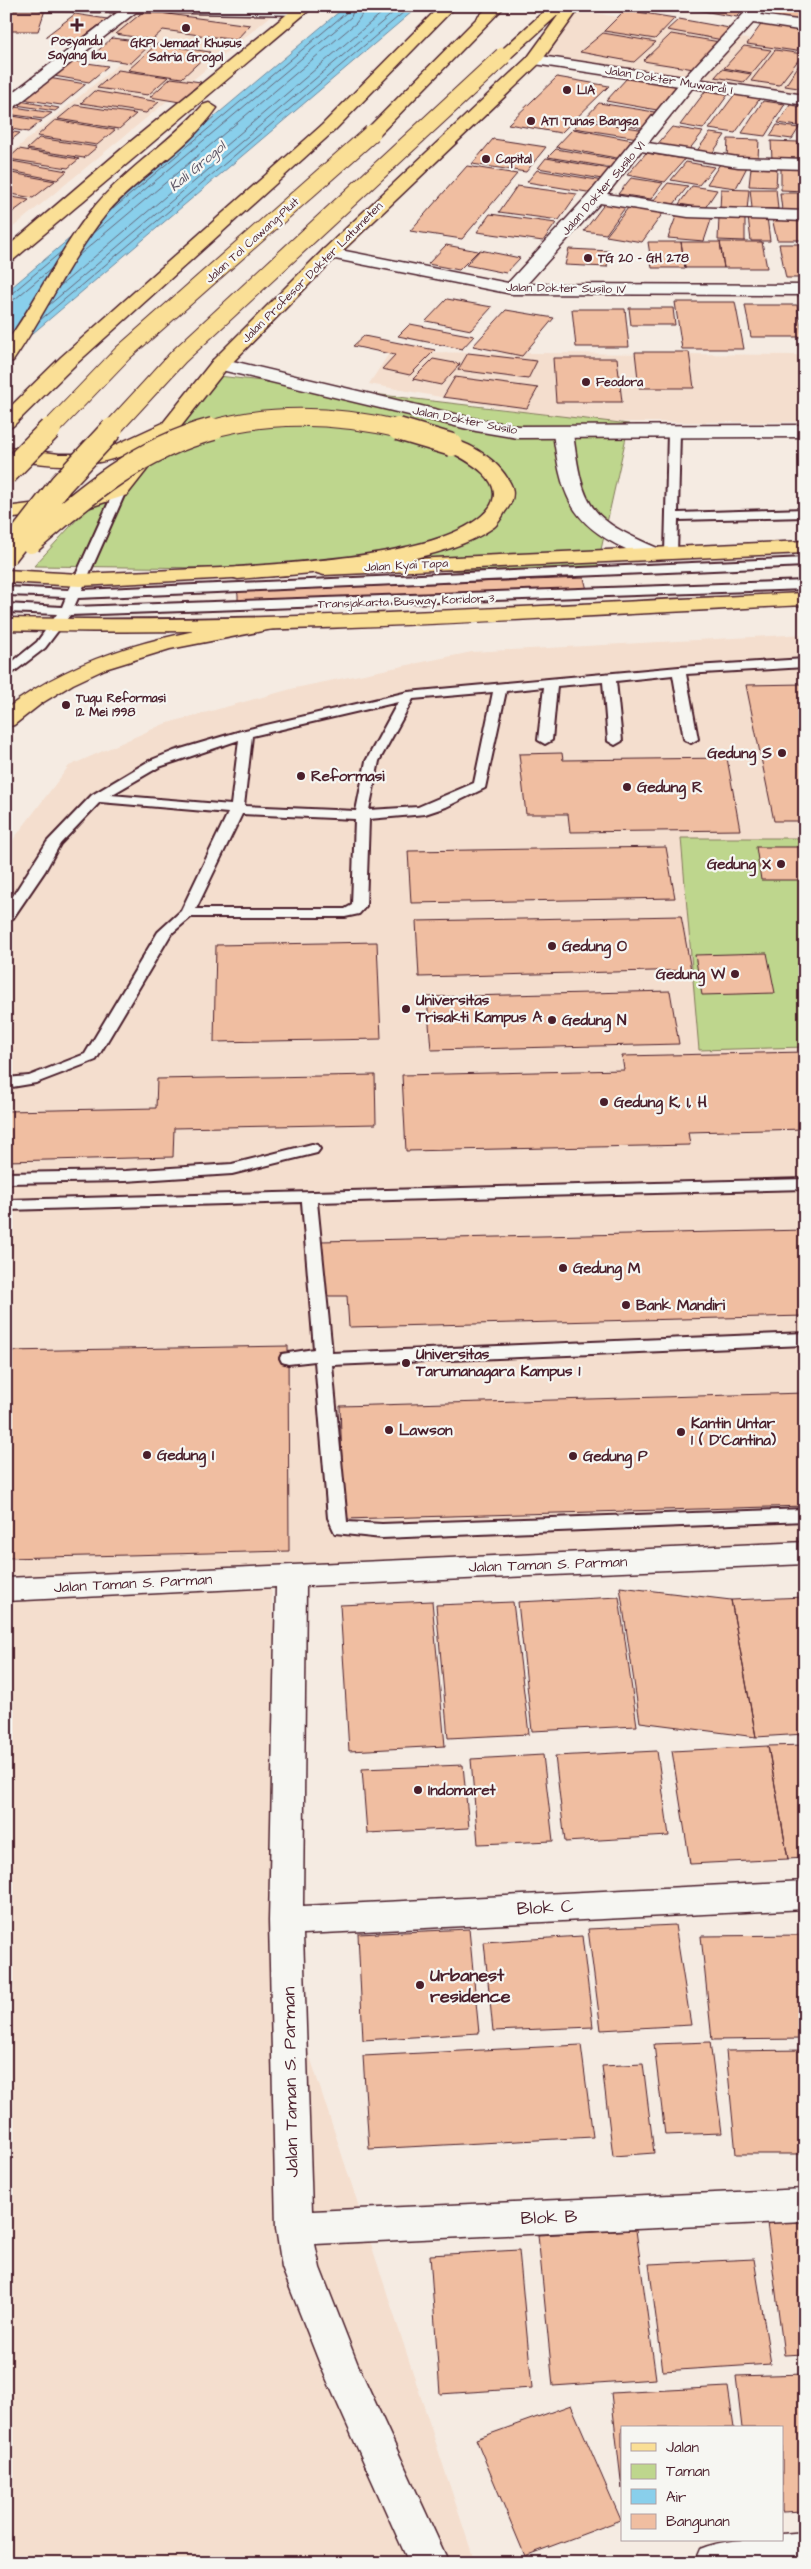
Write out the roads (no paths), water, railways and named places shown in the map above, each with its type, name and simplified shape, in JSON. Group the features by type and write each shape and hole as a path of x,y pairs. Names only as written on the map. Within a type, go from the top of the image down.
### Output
{"main road":[{"path":"6,422 68,361 328,128 449,6"},
{"name":"Jalan Tol Cawang–Pluit","path":"6,474 123,353 372,133 498,6"},
{"name":"Jalan Profesor Dokter Latumeten","path":"6,556 61,484 179,356 551,12 561,6"},
{"name":"Jalan Profesor Dokter Latumeten","path":"120,491 220,364 330,253 534,60 568,13 570,6"},
{"path":"6,257 130,151 305,8"},
{"path":"6,357 24,334 81,236 116,194 207,110 218,96 229,72"},
{"path":"6,564 96,486 132,462 183,436 233,423 276,417 313,416 355,419 396,427 452,445 489,468 501,482 504,496 500,510 490,523 471,535 445,544 375,558 238,573"},
{"path":"6,453 52,460 77,460 111,454 168,428"},
{"path":"6,512 81,504 120,491"},
{"name":"Jalan Kyai Tapa","path":"6,576 77,587 238,573 805,547"},
{"path":"6,624 61,618 271,624 805,598"},
{"path":"6,720 46,691 93,668 130,653 205,634 271,624"}],"street":[{"path":"43,6 305,8"},
{"name":"Jalan Dokter Susilo VI","path":"512,289 640,146 688,83 760,6"},
{"path":"6,106 132,8"},
{"path":"750,18 805,26"},
{"name":"Jalan Dokter Muwardi I","path":"534,60 805,100"},
{"path":"640,146 711,159 805,164"},
{"path":"596,197 688,212 805,216"},
{"name":"Jalan Dokter Susilo IV","path":"330,253 512,289 805,290"},
{"name":"Jalan Dokter Susilo","path":"220,364 476,425 518,432 805,430"},
{"path":"563,433 569,481 576,499 591,522 612,536 663,554"},
{"name":"Jalan Taman S. Parman","path":"6,1590 291,1575 805,1553"},
{"name":"Jalan Taman S. Parman","path":"291,1575 286,1921 294,2228 301,2268 341,2368 429,2563"},
{"name":"Blok C","path":"286,1921 805,1895"},
{"name":"Blok B","path":"294,2228 805,2205"},
{"path":"714,2563 773,2554 805,2552"}],"lane":[{"path":"663,554 672,517 674,432"},
{"path":"6,674 30,655 61,618 120,491"},
{"path":"672,517 805,513"},
{"name":"Transjakarta Busway Koridor 3","path":"6,591 77,587 589,573 805,562"},
{"name":"Transjakarta Busway Koridor 3","path":"6,608 61,618 805,585"},
{"path":"6,918 38,871 54,842 97,798 154,764 246,734 408,696 609,676 805,663"},
{"path":"680,671 691,739"},
{"path":"609,676 615,741"},
{"path":"545,740 551,683"},
{"path":"97,798 237,810 362,815 420,811 441,804 480,785 501,686"},
{"path":"187,913 345,913 354,911 358,906 361,882 362,815 369,771 408,696"},
{"path":"6,1083 30,1080 92,1057 165,932 187,913 237,810 246,734"},
{"path":"6,1178 125,1176 232,1169 312,1149"},
{"path":"6,1205 805,1184"},
{"path":"309,1197 324,1356 330,1455 337,1518 341,1528 382,1531 805,1515"},
{"path":"288,1358 805,1339"}],"water":[{"name":"Kali Grogol","path":"346,6 419,6 6,356 6,292"}],"place":[{"name":"Posyandu Sayang Ibu","path":"77,25"},
{"name":"GKPI Jemaat Khusus Satria Grogol","path":"186,28"},
{"name":"LIA","path":"567,90"},
{"name":"ATI Tunas Bangsa","path":"531,121"},
{"name":"Capital","path":"486,159"},
{"name":"TG 20 - GH 278","path":"588,258"},
{"name":"Feodora","path":"586,382"},
{"name":"Tugu Reformasi 12 Mei 1998","path":"66,705"},
{"name":"Gedung S","path":"782,753"},
{"name":"Reformasi","path":"301,776"},
{"name":"Gedung R","path":"627,787"},
{"name":"Gedung X","path":"781,864"},
{"name":"Gedung O","path":"552,946"},
{"name":"Gedung W","path":"735,974"},
{"name":"Universitas Trisakti Kampus A","path":"406,1009"},
{"name":"Gedung N","path":"552,1020"},
{"name":"Gedung K, I, H","path":"604,1102"},
{"name":"Gedung M","path":"563,1268"},
{"name":"Bank Mandiri","path":"626,1305"},
{"name":"Universitas Tarumanagara Kampus 1","path":"406,1363"},
{"name":"Lawson","path":"389,1430"},
{"name":"Kantin Untar 1 ( D'Cantina)","path":"681,1432"},
{"name":"Gedung I","path":"147,1455"},
{"name":"Gedung P","path":"573,1456"},
{"name":"Indomaret","path":"418,1790"},
{"name":"Urbanest residence","path":"420,1985"}]}
